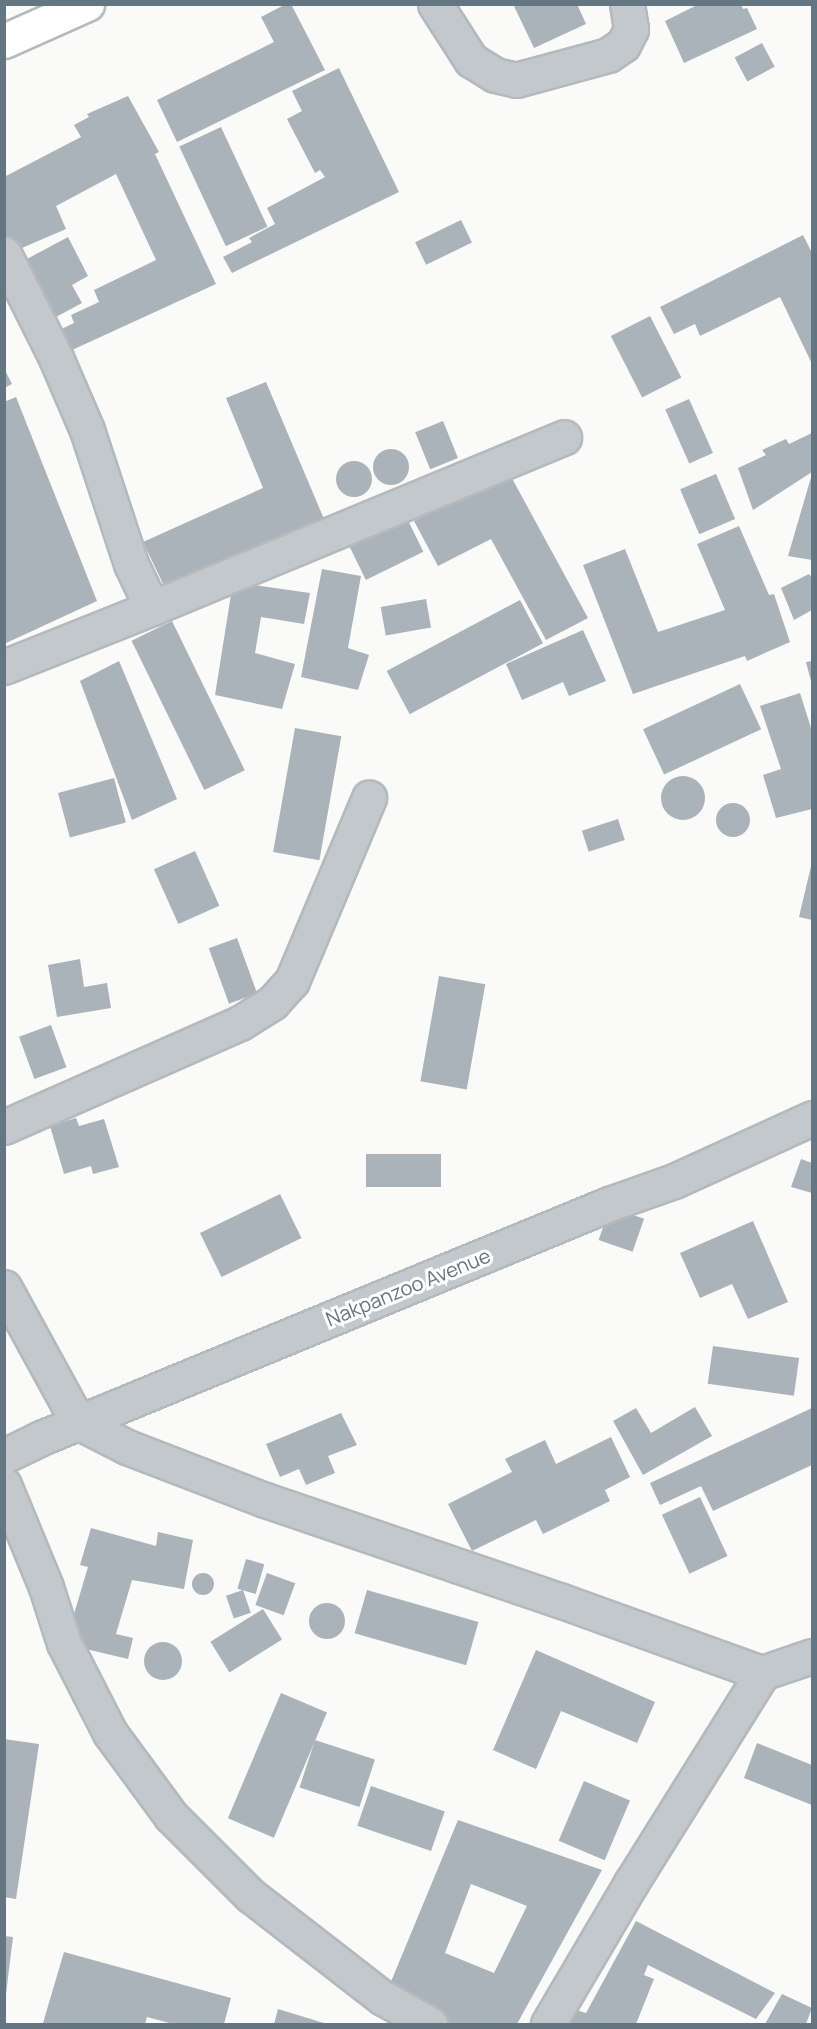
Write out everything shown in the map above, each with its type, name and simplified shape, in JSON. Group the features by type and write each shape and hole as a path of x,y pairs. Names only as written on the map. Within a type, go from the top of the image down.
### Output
{"highway":[{"path":"4,41 87,4"}],"street":[{"path":"435,4 471,60 495,75 516,80 608,55 623,45 632,29 627,4"},
{"path":"4,254 56,358 87,430 131,564 152,608"},
{"path":"4,668 564,437"},
{"path":"4,1127 240,1023 272,1003 292,981 369,798"},
{"name":"Nakpanzoo Avenue","path":"4,1456 78,1422 587,1213 674,1180 813,1118"},
{"path":"4,1287 78,1422 127,1447 265,1500 559,1600 762,1673 813,1656"},
{"path":"4,1485 46,1587 64,1643 110,1733 171,1816 250,1895 374,1992 430,2025"},
{"path":"548,2025 631,1883 762,1673"}],"building":[{"path":"286,4 291,4 325,70 177,142 157,100 274,42 261,17"},
{"path":"513,4 577,4 586,24 534,48"},
{"path":"699,4 741,4 743,9 747,8 757,29 684,63 665,21"},
{"path":"762,43 775,67 747,81 735,58"},
{"path":"339,68 399,192 232,273 223,257 252,242 249,238 275,224 267,208 325,177 320,170 315,173 287,119 302,111 292,91"},
{"path":"128,96 159,152 155,154 216,284 59,356 49,335 74,323 71,315 99,302 94,290 156,260 116,174 56,206 66,229 8,254 4,246 4,177 81,137 74,125 89,117 87,114"},
{"path":"221,127 267,227 226,246 179,146"},
{"path":"461,220 472,242 426,265 415,242"},
{"path":"803,235 812,253 812,364 780,297 700,336 695,324 674,334 660,307"},
{"path":"68,237 88,276 72,285 82,303 43,324 12,267"},
{"path":"650,316 681,377 642,397 611,336"},
{"path":"4,368 12,384 4,388"},
{"path":"266,382 324,519 166,590 143,542 263,488 226,398"},
{"path":"16,397 97,601 4,644 4,402"},
{"path":"689,399 713,453 689,463 665,410"},
{"path":"443,421 458,458 430,469 415,432"},
{"path":"812,433 812,472 753,510 738,468 766,455 762,450 786,439 789,444"},
{"path":"391,449 404,454 409,467 404,480 391,485 378,480 373,467 378,454"},
{"path":"354,461 367,466 372,479 367,492 354,497 341,492 336,479 341,466"},
{"path":"508,471 588,618 546,640 491,539 438,566 414,521"},
{"path":"716,474 735,519 699,534 680,489"},
{"path":"812,474 812,560 788,556"},
{"path":"401,506 423,552 366,580 343,534"},
{"path":"739,526 769,595 774,594 790,642 747,661 745,656 633,694 583,565 625,549 658,632 725,610 697,544"},
{"path":"322,569 361,576 348,648 369,655 358,690 301,677"},
{"path":"809,574 812,578 812,610 794,620 781,588"},
{"path":"233,582 310,593 304,624 261,617 255,653 295,664 282,709 215,695"},
{"path":"426,599 431,628 386,636 381,607"},
{"path":"520,600 543,643 410,714 387,671"},
{"path":"172,621 245,770 204,790 132,641"},
{"path":"583,630 606,681 569,696 563,682 522,700 506,664"},
{"path":"119,661 177,799 132,820 80,681"},
{"path":"812,661 812,685 806,662"},
{"path":"740,684 761,729 664,775 643,729"},
{"path":"800,693 812,731 812,809 776,818 763,775 781,769 760,706"},
{"path":"295,728 341,736 319,860 273,852"},
{"path":"683,776 698,783 705,798 698,813 683,820 668,813 661,798 668,783"},
{"path":"114,778 126,822 70,837 58,793"},
{"path":"733,803 745,808 750,820 745,832 733,837 721,832 716,820 721,808"},
{"path":"618,819 625,840 589,852 582,831"},
{"path":"195,851 219,906 178,924 154,869"},
{"path":"812,862 812,920 799,917"},
{"path":"237,938 257,993 229,1004 209,948"},
{"path":"80,959 84,987 107,983 111,1008 57,1017 48,965"},
{"path":"439,976 485,984 467,1090 420,1081"},
{"path":"51,1025 66,1067 34,1079 19,1037"},
{"path":"76,1118 79,1126 104,1119 119,1167 93,1174 91,1166 64,1174 50,1126"},
{"path":"366,1154 441,1154 441,1187 366,1187"},
{"path":"801,1159 812,1163 812,1193 791,1187"},
{"path":"280,1194 301,1238 221,1277 200,1233"},
{"path":"610,1207 644,1219 633,1252 599,1240"},
{"path":"753,1221 788,1302 748,1319 732,1284 700,1298 680,1253"},
{"path":"713,1346 799,1358 794,1396 708,1384"},
{"path":"695,1407 712,1436 643,1475 613,1421 636,1408 651,1433"},
{"path":"812,1408 812,1465 713,1511 701,1486 660,1505 650,1483"},
{"path":"341,1413 357,1445 328,1456 335,1473 306,1485 299,1469 280,1477 266,1444"},
{"path":"611,1437 630,1477 605,1490 610,1501 543,1534 536,1520 472,1551 448,1504 512,1472 505,1459 545,1440 556,1464"},
{"path":"700,1497 727,1556 689,1574 662,1515"},
{"path":"91,1528 156,1546 158,1532 193,1540 184,1589 132,1580 116,1634 133,1638 128,1659 65,1644 88,1567 80,1565"},
{"path":"246,1559 264,1564 256,1594 237,1589"},
{"path":"199,1573 207,1573 214,1580 214,1588 207,1595 199,1595 192,1588 192,1580"},
{"path":"267,1573 295,1583 284,1615 255,1605"},
{"path":"243,1590 251,1613 234,1619 226,1596"},
{"path":"367,1590 479,1622 466,1665 355,1633"},
{"path":"327,1603 340,1608 345,1621 340,1634 327,1639 314,1634 309,1621 314,1608"},
{"path":"263,1609 282,1640 229,1672 210,1642"},
{"path":"163,1642 170,1643 176,1648 181,1654 181,1668 176,1674 170,1679 163,1680 156,1679 150,1674 145,1668 144,1661 145,1654 150,1648 156,1643"},
{"path":"536,1650 655,1702 637,1743 561,1711 536,1769 493,1750"},
{"path":"281,1693 327,1713 274,1838 228,1818"},
{"path":"4,1739 39,1744 16,1899 4,1897"},
{"path":"315,1740 375,1759 359,1807 300,1788"},
{"path":"757,1743 812,1765 812,1805 744,1778"},
{"path":"584,1781 630,1801 605,1860 559,1841"},
{"path":"371,1786 445,1811 431,1851 357,1826"},
{"path":"458,1820 602,1870 517,2024 450,2024 385,1996","holes":["471,1884 527,1906 494,1973 445,1953"]},
{"path":"636,1921 775,1993 756,2019 648,1965 644,1975 654,1979 636,2024 561,2024 569,2008 586,2013"},
{"path":"4,1936 13,1937 6,1994 4,1994"},
{"path":"64,1952 231,1998 224,2024 173,2024 147,2017 145,2024 43,2023"},
{"path":"782,1994 812,2008 806,2024 765,2024"},
{"path":"278,2009 327,2024 274,2024"}]}
